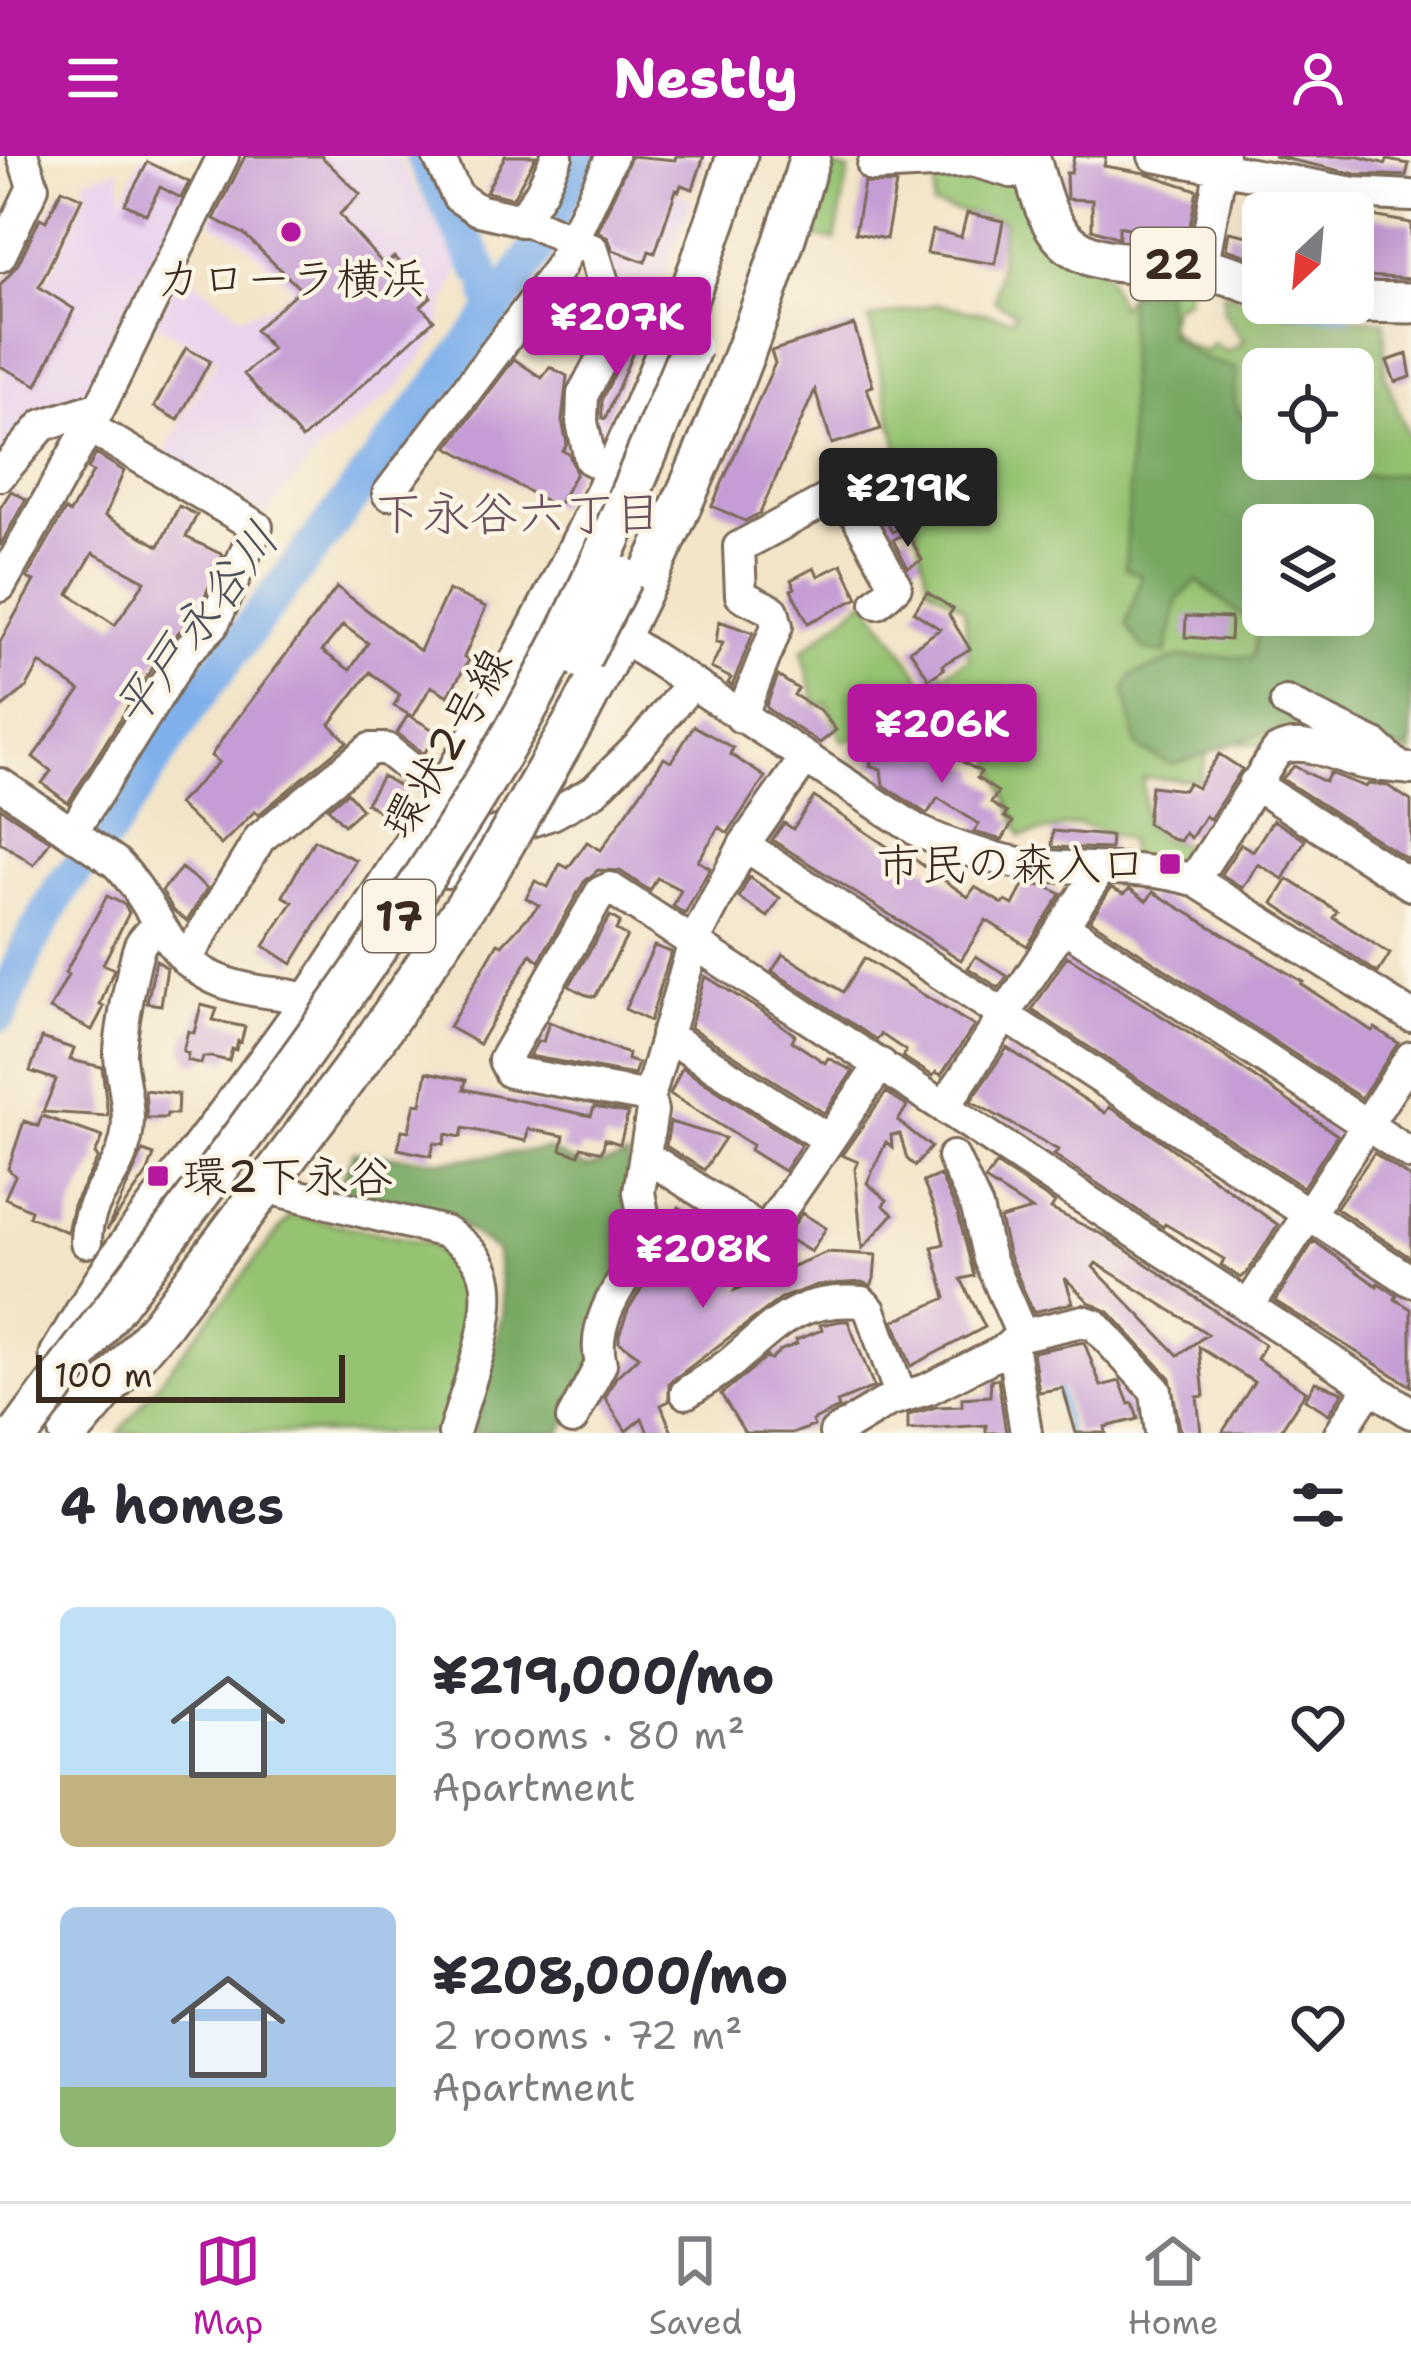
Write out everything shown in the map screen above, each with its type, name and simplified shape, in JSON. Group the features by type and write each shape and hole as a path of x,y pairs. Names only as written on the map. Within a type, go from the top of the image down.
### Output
{"main road":[{"path":"5,1433 35,1394 119,1259 311,1001 446,797 540,630 615,472 691,286 737,156"},
{"name":"環状2号線","path":"20,1433 325,1022 514,732 587,586 691,347 758,156"},
{"name":"環状2号線","path":"55,1433 445,893 517,774 622,577 720,356 788,156"},
{"path":"69,1433 160,1326 374,1041 485,877 620,636 725,410 769,290 810,156"},
{"name":"22","path":"1032,164 1053,224 1063,239 1082,251 1129,266 1173,265 1242,281"},
{"path":"1374,302 1411,303"}],"street":[{"path":"0,256 33,187 23,156"},
{"path":"0,586 94,417 224,156"},
{"path":"438,156 458,197 478,210 526,221 593,250 614,336 583,394 582,422 590,459 615,472"},
{"path":"526,221 557,156"},
{"path":"388,494 559,268 611,156"},
{"path":"1154,156 1222,162 1354,193 1411,196"},
{"path":"873,166 973,158 1011,172 1032,164"},
{"path":"1202,269 1222,162"},
{"path":"0,475 43,425 94,417 257,527 213,625 184,653 76,836"},
{"path":"741,717 777,626 773,610 741,595 739,547 843,491 896,586 877,603"},
{"path":"620,636 918,831 967,853 1027,864 1164,871 1194,880 1411,1016"},
{"path":"0,784 129,875 186,960 221,983 311,1001 354,1002 366,994 457,855 472,840 552,814 594,791 691,684"},
{"path":"1286,702 1376,745 1405,768"},
{"path":"1194,880 1276,752 1286,746 1405,768"},
{"path":"186,960 260,838 370,749 386,749 446,797"},
{"path":"572,1419 601,1364 596,1344 606,1310 648,1240 639,1192 652,1111 649,1097 694,943 744,845 804,760"},
{"path":"1255,784 1411,885"},
{"path":"744,845 1411,1281"},
{"path":"928,1103 1005,1016 1094,879 1094,868"},
{"path":"649,1097 510,1072 504,1060 601,892 610,887 881,1064 928,1103 1411,1413"},
{"path":"86,1242 93,1200 125,1143 120,1054 140,945 159,924"},
{"path":"1064,926 1411,1154"},
{"path":"666,1035 830,1140"},
{"path":"1248,1306 1411,1057"},
{"path":"646,1156 765,1232 881,1064"},
{"path":"952,1157 977,1208 1017,1339 1026,1433"},
{"path":"264,1186 445,1232 465,1245 483,1269 488,1291 486,1315 454,1433"},
{"path":"686,1393 732,1362 776,1321 829,1300 862,1302 870,1310 901,1397"},
{"path":"835,1433 1017,1339 1083,1321 1095,1325 1156,1391 1161,1433"},
{"path":"1340,1433 1370,1387"}],"shaded area":[{"path":"141,156 153,156 203,183 92,401 0,467 0,379 88,194 84,179 120,168 122,200"},
{"path":"244,156 397,156 461,265 438,336 397,389 317,453 265,515 163,454 217,360 153,323 183,272 242,316 273,305 293,289 243,241 209,222"},
{"path":"676,193 692,199 595,449 591,397 624,331 593,242 607,200 665,222"}],"green space":[{"path":"833,167 849,171 835,240 814,237"},
{"path":"937,173 1022,180 1107,277 1120,307 1130,292 1122,280 1188,279 1187,300 1173,306 1167,327 1185,344 1206,352 1213,343 1227,352 1244,341 1224,313 1223,292 1242,299 1242,324 1384,321 1385,375 1411,445 1411,755 1253,691 1326,741 1265,746 1210,739 1200,780 1143,778 1144,823 1160,838 1199,849 1191,862 1130,858 1128,840 1079,824 1021,836 982,731 920,725 842,741 827,703 816,705 802,651 866,599 925,683 969,659 964,608 929,586 869,319 937,304 1013,319 1015,312 995,301 1004,220 933,206"},
{"path":"1166,290 1169,336 1204,359 1237,369 1242,480 1374,480 1374,475 1411,474 1411,745 1403,750 1290,723 1172,765 1137,747 1125,691 1131,676 1180,657 1253,657 1257,636 1374,636 1374,504 1242,504 1242,616 1197,581 1178,599 1166,654 1144,650 1126,625 1142,575 1125,568 1128,295"},
{"path":"547,1149 587,1168 628,1157 635,1234 593,1364 561,1433 473,1433 503,1311 497,1251 450,1217 339,1187 354,1152 444,1161"},
{"path":"291,1215 431,1244 460,1273 471,1308 440,1433 119,1433"}],"building":[{"path":"245,156 321,156 360,194 340,214 348,225 384,265 394,257 431,297 421,306 434,320 302,439 244,374 272,349 255,330 300,289 244,234 214,219"},
{"path":"505,156 536,156 513,198 486,192"},
{"path":"631,156 675,160 676,156 704,156 693,189 681,185 676,190 655,253 649,251 645,262 613,250 598,231"},
{"path":"1074,156 1106,156 1104,166 1197,190 1187,241 1151,240 1153,233 1119,226 1119,238 1092,229 1092,200 1067,199 1066,173 1071,173"},
{"path":"1273,156 1356,156 1409,164 1406,176 1356,174"},
{"path":"148,162 189,182 181,198 160,187 146,214 125,204"},
{"path":"864,183 896,184 886,239 855,233"},
{"path":"62,189 82,198 39,287 74,309 37,385 0,366 0,286 18,264 40,218 46,221"},
{"path":"967,213 1003,221 995,264 927,253 932,230 961,237"},
{"path":"1374,216 1411,223 1411,279 1374,276"},
{"path":"1229,232 1242,235 1242,254 1226,249"},
{"path":"567,289 587,298 594,333 585,349 568,335 572,329 545,318"},
{"path":"854,325 881,429 832,444 815,390 760,513 745,521 712,506 775,363 771,351"},
{"path":"633,337 638,340 602,418 602,399"},
{"path":"186,348 210,361 178,420 154,407"},
{"path":"1407,354 1411,377 1395,382 1387,361"},
{"path":"514,359 542,378 550,367 567,376 562,421 567,444 563,451 569,454 576,473 557,507 448,447"},
{"path":"96,454 124,471 105,516 159,546 179,506 197,515 186,537 223,555 197,614 167,644 68,803 42,783 51,771 33,757 80,691 40,663 27,687 0,709 0,642 34,581 27,578 65,510 70,513 93,472 88,469","holes":["93,553 145,581 115,625 69,594"]},
{"path":"11,491 26,499 0,546 0,508"},
{"path":"901,498 912,521 892,532 880,509"},
{"path":"907,532 922,560 908,568 893,540"},
{"path":"842,564 858,598 808,623 791,590 795,588 791,580 814,568 818,576"},
{"path":"337,587 420,651 448,590 486,607 464,657 469,660 448,696 431,686 413,717 394,706 400,695 370,672 330,724 347,742 258,815 255,811 221,845 178,804 219,762 211,756","holes":["343,625 368,643 350,670 322,651"]},
{"path":"927,592 953,609 949,615 970,649 942,665 944,669 929,679 910,650 940,629 914,612"},
{"path":"1186,616 1231,618 1230,640 1185,637"},
{"path":"719,621 753,633 732,686 731,678 711,668 723,643 716,642"},
{"path":"778,676 798,689 794,695 821,711 836,730 820,743 769,710 766,706"},
{"path":"408,715 437,732 424,754 397,733"},
{"path":"694,726 733,748 730,754 765,777 728,833 719,827 698,861 710,868 685,914 673,906 681,890 657,878 650,891 620,871 598,870 584,882 539,961 531,954 479,1044 449,1027 498,943 502,945 539,905 526,898 535,881 548,887 560,864 568,868 587,842 601,850 664,758 671,762"},
{"path":"926,742 981,772 977,778 998,792 991,803 1013,822 1002,840 974,832 979,824 938,798 927,814 883,785 881,769 870,766 874,748 918,757"},
{"path":"1219,754 1242,769 1210,819 1205,816 1191,838 1185,833 1180,841 1172,839 1147,823 1151,786 1184,790 1188,783 1197,788"},
{"path":"1294,766 1325,782 1330,773 1366,787 1388,786 1411,801 1411,854 1407,859 1282,779"},
{"path":"382,776 404,789 387,816 366,803"},
{"path":"347,792 362,809 344,825 328,808"},
{"path":"814,797 968,897 975,887 1013,905 1024,884 1061,894 1027,946 986,920 961,960 772,840 784,823 793,829"},
{"path":"0,808 50,841 34,865 0,842"},
{"path":"1273,820 1305,840 1283,879 1258,864 1243,888 1221,874 1241,844 1253,851"},
{"path":"1053,831 1111,836 1110,849 1052,847"},
{"path":"314,840 356,860 292,964 264,946 293,902 283,896"},
{"path":"181,868 207,888 187,921 162,891"},
{"path":"749,877 780,898 768,917 739,898"},
{"path":"1288,879 1337,911 1333,917 1390,954 1378,973 1273,903"},
{"path":"1111,888 1124,894 1130,889 1147,901 1153,892 1398,1043 1361,1098 1090,920"},
{"path":"107,896 125,905 129,913 103,964 114,969 92,1030 50,1009"},
{"path":"610,916 620,922 616,930 627,936 595,997 569,986"},
{"path":"654,946 671,952 650,1021 625,1009"},
{"path":"783,954 843,992 864,958 974,1026 941,1075 933,1076 903,1057 906,1051 881,1034 877,1040 772,971"},
{"path":"976,956 1007,976 999,988 968,968"},
{"path":"1067,956 1217,1051 1337,1135 1303,1187 1032,1010"},
{"path":"156,960 167,968 161,1005 147,1003"},
{"path":"705,976 795,1035 792,1041 825,1063 828,1058 853,1071 824,1113 690,1027"},
{"path":"201,1005 217,1009 213,1020 245,1027 229,1061 203,1057 201,1064 187,1060 188,1053 183,1051 188,1031 194,1033"},
{"path":"549,1022 628,1054 627,1060 638,1063 634,1075 529,1056 538,1041 543,1042"},
{"path":"42,1038 74,1049 70,1060 102,1067 108,1116 43,1112 56,1080 30,1071"},
{"path":"1007,1048 1105,1113 1109,1107 1156,1137 1278,1225 1247,1273 1241,1278 1221,1265 1224,1259 1163,1227 1054,1155 1058,1150 971,1101"},
{"path":"682,1068 801,1145 784,1171 750,1150 752,1145 670,1094"},
{"path":"427,1072 466,1080 464,1089 591,1116 594,1107 628,1113 620,1144 605,1139 602,1152 581,1147 579,1155 561,1150 564,1136 528,1129 526,1141 463,1128 461,1137 446,1134 444,1144 434,1143 431,1156 398,1149 402,1130 409,1131 415,1103 421,1104"},
{"path":"145,1090 178,1094 177,1114 147,1118"},
{"path":"886,1092 907,1106 898,1121 931,1147 915,1166 907,1159 900,1134 891,1135 892,1147 886,1142 867,1183 887,1200 883,1205 893,1214 862,1249 858,1162 842,1155"},
{"path":"42,1116 103,1137 95,1154 98,1158 73,1205 67,1232 29,1216 31,1210 5,1198 15,1176 8,1169 24,1121 38,1126"},
{"path":"670,1122 725,1138 704,1170 666,1146"},
{"path":"143,1151 154,1155 148,1172 107,1230"},
{"path":"1374,1153 1411,1178 1411,1258 1336,1208"},
{"path":"996,1164 1055,1203 1051,1209 1107,1237 1265,1345 1257,1359 1306,1391 1279,1433 1222,1433 1254,1382 1199,1347 1204,1396 1197,1397 1201,1433 1181,1433 1170,1378 1109,1312 1089,1302 1065,1278 1073,1303 1033,1312 1008,1253 1000,1219 1032,1210 985,1180","holes":["1096,1263 1208,1334 1178,1355 1093,1267"]},
{"path":"940,1175 958,1214 974,1276 961,1279 985,1327 911,1366 894,1321 946,1298 932,1247 944,1244 923,1182"},
{"path":"679,1207 754,1260 735,1290 827,1252 876,1255 874,1279 871,1286 862,1282 817,1285 781,1298 669,1383 669,1401 661,1405 672,1433 648,1433 642,1418 626,1431 605,1398 616,1377 639,1356 619,1342 619,1335 628,1310 664,1252 670,1232 665,1228"},
{"path":"802,1213 826,1228 811,1252 786,1237"},
{"path":"1314,1241 1411,1309 1411,1386 1275,1301"},
{"path":"848,1321 874,1387 837,1402 839,1408 812,1421 814,1426 794,1433 745,1433 721,1394 767,1357 770,1360 797,1344 796,1340 822,1330 820,1325"},
{"path":"1084,1342 1101,1386 1120,1381 1138,1419 1105,1427 1106,1433 1076,1433 1063,1388 1039,1392 1033,1352"},
{"path":"991,1379 998,1379 1006,1433 986,1433 986,1425 908,1430 908,1415 962,1406 962,1398 990,1396"},
{"path":"1315,1382 1343,1392 1329,1414 1305,1399"}],"waterway":[{"name":"平戸永谷川","path":"423,156 481,270"},
{"name":"平戸永谷川","path":"496,310 536,250 580,156"},
{"name":"平戸永谷川","path":"0,1014 29,945 63,886 108,832 191,705 496,310 490,293"},
{"path":"1059,1390 1067,1433"}],"place":[{"name":"カローラ横浜","path":"291,232"},
{"name":"市民の森入口","path":"1170,864"},
{"name":"環2下永谷","path":"158,1176"}],"district":[{"name":"下永谷六丁目","path":"518,513"}]}
